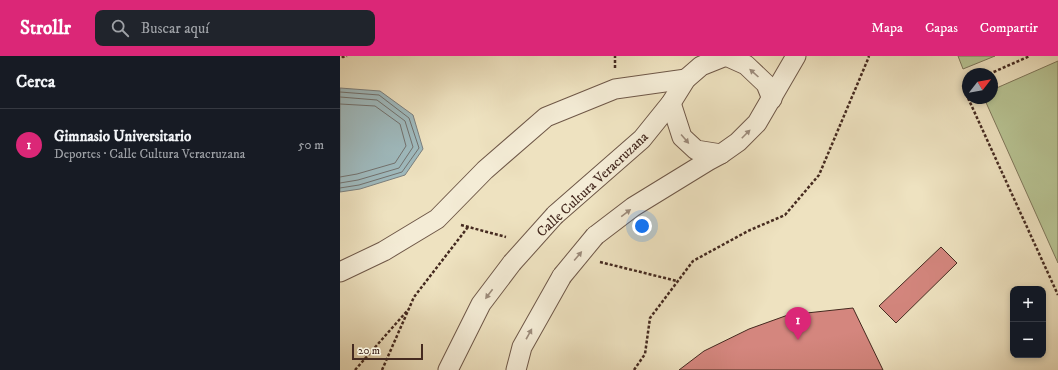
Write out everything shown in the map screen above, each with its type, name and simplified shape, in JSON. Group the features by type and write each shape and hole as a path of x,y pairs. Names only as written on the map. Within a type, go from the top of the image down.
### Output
{"street":[{"path":"726,56 746,65 766,84 772,99"},
{"name":"Calle Cultura Veracruzana","path":"448,370 481,304 512,263 555,215 642,139 671,103 686,79 701,66 726,56"},
{"path":"516,370 522,347 562,276 595,236 633,207 721,154 738,142 757,123 796,56"},
{"path":"340,272 384,251 437,219 485,170 546,117 615,89 686,79"},
{"path":"671,103 682,137 696,150 721,154"}],"path":[{"path":"342,56 347,56"},
{"path":"634,370 645,354 650,318 693,261 748,231 786,215 819,175 869,56"},
{"path":"998,70 1030,56"},
{"path":"971,104 1058,295"},
{"path":"382,370 414,297 468,227"},
{"path":"355,370 408,310"}],"green space":[{"path":"958,56 995,56 965,68 963,68"},
{"path":"1058,61 1058,263 987,104 998,104 998,87"}],"water":[{"path":"340,88 380,91 413,115 423,149 405,175 360,189 340,192"}],"building":[{"path":"941,247 957,263 896,323 879,306"},
{"path":"853,308 883,370 679,370 704,351 749,329 788,315"}],"place":[{"name":"Gimnasio Universitario","path":"798,340"}]}
